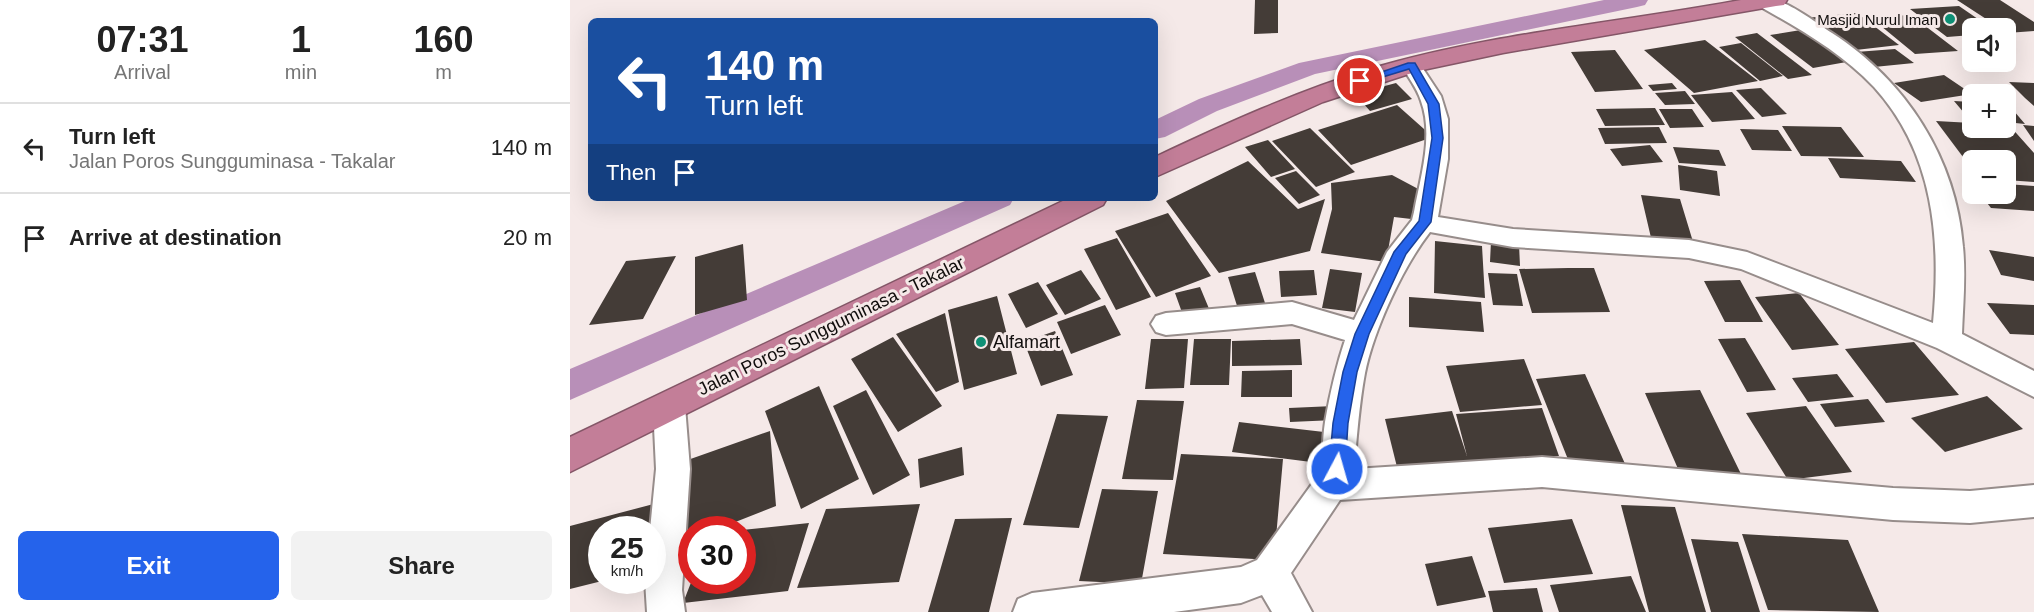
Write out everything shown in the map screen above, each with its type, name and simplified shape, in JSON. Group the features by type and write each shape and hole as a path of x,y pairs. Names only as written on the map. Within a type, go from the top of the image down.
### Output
{"highway":[{"path":"1158,167 1328,90 1411,65 1500,45 1771,1"},
{"name":"Jalan Poros Sungguminasa - Takalar","path":"570,455 1087,201"}],"street":[{"path":"1771,1 1866,69 1893,95 1912,123 1930,163 1948,222 1951,267 1947,340"},
{"path":"1032,612 1241,585 1270,573 1330,486 1337,469 1341,423 1350,372 1362,334 1400,252 1425,222 1434,169 1437,138 1436,117 1433,104 1411,65"},
{"path":"1425,222 1513,238 1689,249 1747,261 1947,340 2034,385"},
{"path":"1166,324 1292,313 1362,334"},
{"path":"666,612 663,590 673,469 669,406"},
{"path":"1330,486 1542,472 1893,504 1971,507 2034,501"},
{"path":"1270,573 1293,612"}],"building":[{"path":"1255,0 1278,0 1278,33 1254,34"},
{"path":"1957,0 2000,0 2034,22 2034,31 2016,32 2016,18 1985,18"},
{"name":"Masjid Nurul Iman","path":"1959,6 1976,18 1962,18 1962,36 1947,37 1910,9"},
{"path":"1857,13 1899,45 1847,51 1806,18"},
{"path":"1911,15 1958,51 1915,54 1870,17"},
{"path":"1807,29 1852,61 1813,68 1770,35"},
{"path":"1757,33 1812,75 1788,79 1735,37"},
{"path":"1705,40 1758,81 1694,93 1644,50"},
{"path":"1741,43 1783,76 1760,81 1719,47"},
{"path":"1895,49 1914,63 1874,67 1856,52"},
{"path":"1615,50 1643,89 1595,92 1571,52"},
{"path":"1944,75 1962,87 1962,96 1921,102 1894,83"},
{"path":"2009,82 2034,83 2034,106 2016,89 2016,84"},
{"path":"1396,83 1412,99 1370,111 1355,94"},
{"path":"1672,83 1677,89 1653,91 1648,85"},
{"path":"1761,88 1787,114 1762,117 1736,90"},
{"path":"1685,91 1695,104 1665,105 1655,93"},
{"path":"1732,92 1755,119 1712,122 1691,95"},
{"path":"1954,101 1962,101 1962,110"},
{"path":"1397,105 1433,137 1351,165 1318,130"},
{"path":"1655,108 1665,125 1605,126 1596,109"},
{"path":"1659,109 1692,109 1704,127 1670,128"},
{"path":"2016,113 2025,124 2016,123"},
{"path":"1936,121 1962,122 1962,138 2016,138 2016,133 2034,153 2034,182 2016,181 2016,150 1962,150 1962,156"},
{"path":"2023,125 2034,126 2034,141"},
{"path":"1782,126 1841,127 1864,157 1801,156"},
{"path":"1659,127 1667,143 1605,144 1598,128"},
{"path":"1310,128 1355,172 1316,187 1272,141"},
{"path":"1740,129 1778,130 1792,151 1752,150"},
{"path":"1268,140 1295,169 1271,177 1245,147"},
{"path":"1650,145 1663,162 1622,166 1610,149"},
{"path":"1673,147 1719,150 1726,166 1679,163"},
{"path":"1828,158 1901,161 1916,182 1840,178"},
{"path":"1248,161 1298,209 1325,199 1310,251 1219,273 1166,201"},
{"path":"1678,165 1717,171 1720,196 1680,190"},
{"path":"1296,171 1320,195 1299,204 1275,178"},
{"path":"1392,175 1422,191 1420,220 1394,217 1386,262 1321,253 1332,209 1331,183"},
{"path":"2016,185 2034,186 2034,211 1991,208 1988,204 2016,204"},
{"path":"1641,195 1680,199 1694,245 1652,242"},
{"path":"1168,213 1211,276 1156,297 1115,231"},
{"path":"1117,238 1151,297 1116,310 1084,249"},
{"path":"1435,241 1482,246 1485,298 1434,293"},
{"path":"1491,241 1519,244 1520,266 1490,262"},
{"path":"743,244 747,300 695,315 695,257"},
{"path":"1989,250 2034,257 2034,281 2001,275"},
{"path":"676,256 643,319 589,325 626,261"},
{"path":"1594,268 1610,312 1532,313 1519,269"},
{"path":"1330,269 1362,273 1355,312 1322,308"},
{"path":"1081,270 1101,299 1065,315 1046,285"},
{"path":"1314,270 1317,295 1281,297 1279,271"},
{"path":"1255,272 1265,303 1238,309 1228,277"},
{"path":"1488,273 1517,274 1523,306 1493,305"},
{"path":"1740,280 1763,322 1725,322 1704,281"},
{"path":"1038,282 1058,314 1026,328 1008,294"},
{"path":"1200,287 1210,311 1184,318 1175,293"},
{"path":"1799,293 1839,345 1792,350 1755,297"},
{"name":"Alfamart","path":"997,296 1017,374 964,390 948,310"},
{"path":"1409,297 1481,302 1484,332 1409,327"},
{"path":"1987,303 2034,305 2034,335 2010,334"},
{"path":"1105,305 1121,335 1071,354 1057,322"},
{"path":"945,313 959,382 936,392 896,334"},
{"path":"1055,331 1073,375 1041,386 1024,342"},
{"path":"893,337 942,406 898,432 851,359"},
{"path":"1745,338 1776,390 1747,392 1718,339"},
{"path":"1151,339 1188,339 1184,388 1145,389"},
{"path":"1194,339 1231,339 1229,385 1190,385"},
{"path":"1300,339 1302,365 1232,366 1232,341"},
{"path":"1914,342 1959,395 1886,403 1845,349"},
{"path":"1524,359 1542,405 1460,412 1446,366"},
{"path":"1292,370 1292,397 1241,397 1242,371"},
{"path":"1585,374 1626,466 1573,472 1536,379"},
{"path":"1837,374 1854,397 1808,402 1792,378"},
{"path":"819,386 859,479 801,509 765,411"},
{"path":"866,390 910,475 873,495 833,406"},
{"path":"1700,390 1741,474 1682,478 1645,393"},
{"path":"1987,396 2023,429 1945,452 1911,418"},
{"path":"1868,399 1885,422 1835,427 1820,404"},
{"path":"1137,400 1184,401 1173,480 1122,479"},
{"path":"1334,406 1335,420 1290,422 1289,408"},
{"path":"1806,406 1852,472 1788,480 1746,413"},
{"path":"1542,408 1559,456 1469,462 1398,471 1385,419 1452,411 1467,456 1456,414"},
{"path":"1057,414 1108,416 1079,528 1023,525"},
{"path":"1239,422 1324,432 1319,463 1232,452"},
{"path":"770,431 776,506 751,516 681,516 682,462"},
{"path":"962,447 964,475 920,488 918,459"},
{"path":"1181,454 1283,459 1274,560 1163,554"},
{"path":"1102,489 1158,491 1141,584 1079,581"},
{"path":"665,501 658,516 608,516"},
{"path":"920,504 899,582 797,588 826,509"},
{"path":"1621,505 1675,507 1706,612 1649,612"},
{"path":"1012,518 989,612 928,612 955,519"},
{"path":"1572,519 1593,574 1504,583 1488,528"},
{"path":"588,521 588,584 570,589 570,526"},
{"path":"809,523 788,591 683,603 687,594 756,594 756,529"},
{"path":"1742,534 1848,540 1879,612 1768,610"},
{"path":"1691,539 1738,542 1760,612 1711,612"},
{"path":"1472,556 1486,597 1437,606 1425,564"},
{"path":"1631,576 1646,612 1559,612 1550,585"},
{"path":"1537,588 1543,612 1493,612 1488,591"}],"waterway":[{"path":"1158,130 1208,105 1308,68 1637,0"},
{"path":"570,385 992,201"}],"place":[{"name":"Masjid Nurul Iman","path":"1950,19"},
{"name":"Alfamart","path":"981,342"}],"route":[{"path":"1337,469 1341,423 1350,372 1362,334 1400,252 1425,222 1437,138 1433,104 1411,65 1360,81"}]}
